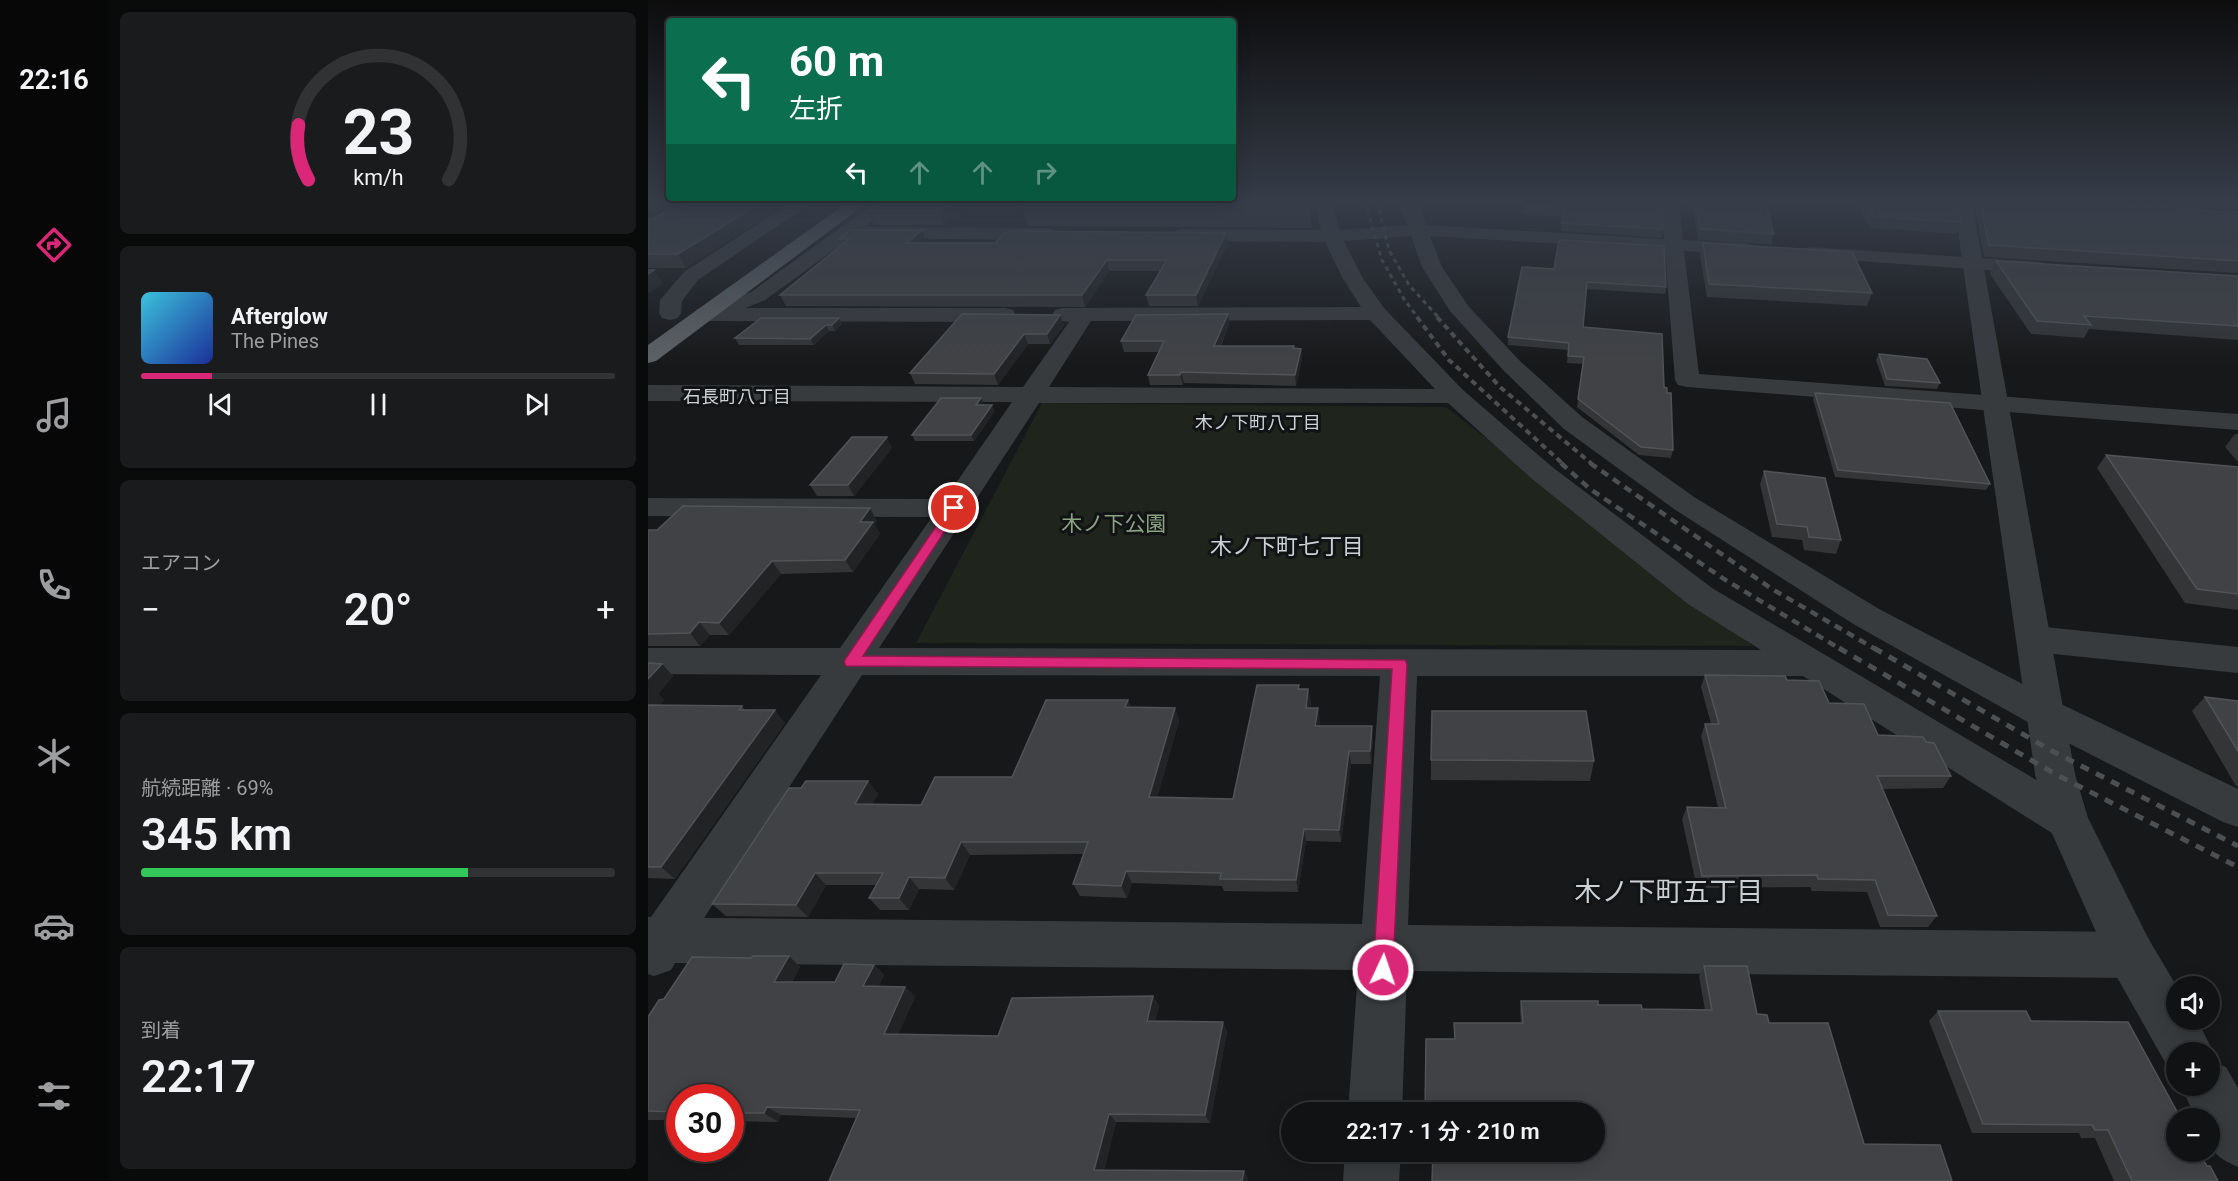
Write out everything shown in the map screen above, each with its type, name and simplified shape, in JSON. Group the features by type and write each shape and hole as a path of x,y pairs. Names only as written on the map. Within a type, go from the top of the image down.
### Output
{"highway":[{"path":"663,318 750,257"},
{"path":"648,356 783,257"}],"street":[{"path":"663,318 671,300 691,276 720,257"},
{"path":"705,314 758,296 811,257"},
{"path":"1342,257 1352,277 1376,313 1454,395 1541,472 1700,596 2067,820"},
{"path":"1428,257 1461,311 1512,366 1573,423 1684,503 1867,617 2048,715 2238,809"},
{"path":"1675,257 1687,380 2238,422"},
{"path":"1870,257 2054,269"},
{"path":"1972,257 2048,715 2055,774 2067,820 2131,955 2182,1042"},
{"path":"669,276 691,276"},
{"path":"705,314 1084,316 1360,315 1376,313"},
{"path":"653,948 851,662 1084,316"},
{"path":"648,393 1434,397 1454,395"},
{"path":"648,507 954,508"},
{"path":"2035,639 2238,660"},
{"path":"648,662 1809,663"},
{"path":"1376,1102 1399,664"},
{"path":"653,948 1384,947 2131,955"},
{"path":"2213,1096 2238,1139"},
{"path":"1371,1181 1372,1162"}],"green space":[{"name":"木ノ下公園","path":"1042,403 1446,407 1753,646 916,643"}],"building":[{"path":"827,257 1214,257 1196,295 1146,295 1167,260 1107,260 1082,295 780,295"},
{"path":"1556,257 1665,257 1666,287 1587,282 1583,327 1662,334 1664,387 1667,388 1667,393 1671,393 1673,450 1641,447 1578,399 1584,357 1568,356 1569,343 1508,337 1522,267 1554,269"},
{"path":"1705,257 1854,257 1872,293 1709,284"},
{"path":"2178,257 2238,257 2238,261"},
{"path":"1996,261 2238,276 2238,326 2084,316 2091,325 2037,321"},
{"path":"962,314 1060,315 1047,334 1024,334 994,374 910,373"},
{"path":"1228,314 1214,346 1294,346 1293,348 1301,349 1295,375 1181,372 1180,375 1148,375 1164,341 1121,341 1136,315"},
{"path":"761,318 839,318 832,325 826,325 810,339 735,338"},
{"path":"1879,354 1927,359 1940,383 1887,379"},
{"path":"1815,393 1950,403 1990,484 1838,470"},
{"path":"941,398 981,398 976,405 992,405 971,435 912,435"},
{"path":"852,437 887,437 848,485 810,485"},
{"path":"2106,455 2238,467 2238,594 2197,589"},
{"path":"1764,471 1825,478 1841,540 1809,537 1807,527 1777,524"},
{"path":"683,506 870,508 860,522 873,522 845,560 772,561 719,623 699,622 690,633 648,634 648,530 657,530"},
{"path":"648,663 662,664 648,679"},
{"path":"1705,675 1785,676 1787,680 1819,681 1829,703 1864,704 1878,735 1923,737 1926,742 1934,743 1951,776 1877,776 1937,916 1888,915 1875,880 1818,879 1817,875 1702,876 1687,807 1726,808 1705,724 1719,724"},
{"path":"1257,685 1299,685 1298,689 1308,689 1306,708 1318,708 1315,726 1372,726 1370,751 1349,751 1339,830 1304,829 1296,880 1220,879 1221,873 1126,871 1121,886 1073,884 1088,842 961,842 945,878 909,877 899,898 869,898 883,873 815,873 796,905 712,904 789,788 801,788 806,781 868,781 855,804 921,805 935,777 1012,777 1046,700 1128,700 1125,707 1175,708 1149,797 1233,799"},
{"path":"2205,697 2238,701 2238,751"},
{"path":"648,705 742,706 739,710 775,710 661,867 648,867"},
{"path":"1432,711 1586,711 1594,761 1431,760"},
{"path":"753,956 789,956 774,982 835,982 844,964 874,965 863,986 905,987 884,1034 998,1036 1012,998 1153,996 1147,1021 1223,1022 1205,1115 1109,1114 1094,1170 1244,1171 1242,1181 829,1181 860,1110 767,1107 764,1113 744,1113 744,1084 666,1084 666,1112 648,1111 648,1017 659,1000 664,999 692,957 751,958"},
{"path":"1704,966 1747,966 1757,1014 1767,1015 1769,1023 1828,1023 1864,1144 1940,1145 1952,1181 1432,1181 1433,1162 1605,1162 1605,1102 1425,1102 1426,1039 1455,1039 1454,1023 1523,1023 1521,1001 1598,1001 1598,1005 1641,1005 1642,1009 1712,1010"},
{"path":"1938,1011 2026,1011 2031,1021 2128,1022 2166,1092 2166,1096 2168,1096 2175,1108 2166,1108 2166,1162 2205,1162 2207,1166 2210,1166 2218,1181 2132,1181 2108,1130 2095,1130 2092,1125 1983,1124"}],"railway":[{"path":"1381,257 1404,299 1418,318"},
{"path":"1393,257 1409,285 1439,318"},
{"path":"1417,317 1449,360 1563,464"},
{"path":"1437,317 1500,387 1592,464"},
{"path":"1561,463 1590,489 1724,579 1842,650"},
{"path":"1590,463 1772,589 1877,650"},
{"path":"1839,648 2055,774 2238,867"},
{"path":"1874,648 2052,751 2238,846"}],"district":[{"name":"石長町八丁目","path":"737,397"},
{"name":"木ノ下町八丁目","path":"1258,423"},
{"name":"木ノ下町七丁目","path":"1287,546"},
{"name":"木ノ下町五丁目","path":"1669,892"}],"route":[{"path":"954,508 851,662 1399,664 1383,970"}]}
